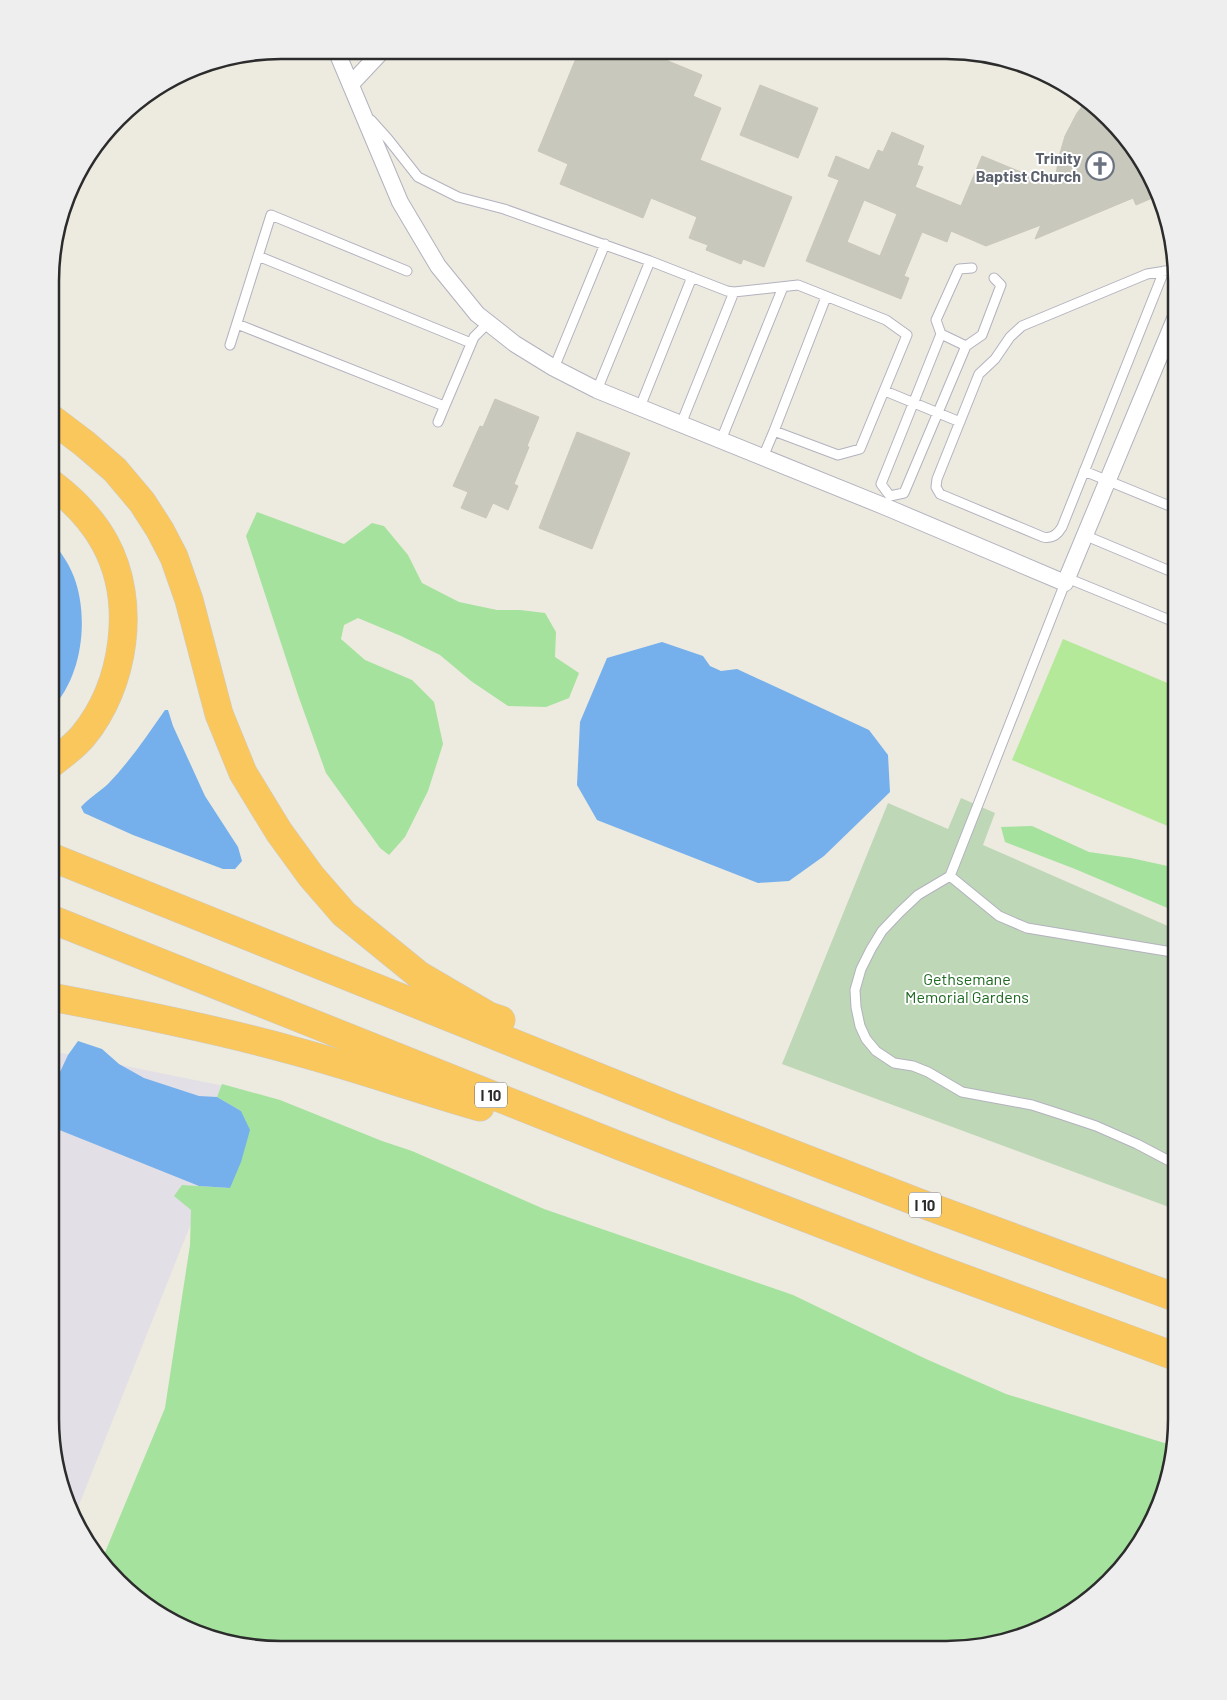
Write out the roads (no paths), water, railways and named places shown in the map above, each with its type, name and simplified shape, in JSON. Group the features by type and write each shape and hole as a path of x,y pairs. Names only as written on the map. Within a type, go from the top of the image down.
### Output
{"highway":[{"path":"59,409 106,450 115,470"},
{"path":"59,424 115,470 142,502 160,530 174,557 189,600 219,714 243,773 278,832 344,914 419,975 489,1016 610,1063 675,1108"},
{"path":"59,489 82,510 105,544 120,586 123,608 119,655 108,696 82,737 59,758"},
{"name":"I 10","path":"59,860 675,1108 917,1202 1168,1295"},
{"name":"I 10","path":"59,923 620,1146 915,1260 1168,1353"},
{"path":"59,999 201,1027 292,1050 416,1089 620,1146"}],"street":[{"path":"340,59 400,202 433,258 477,314 515,344 554,368 598,390 763,457 888,502 1066,580 1168,335"},
{"path":"350,84 374,59"}],"lane":[{"path":"362,111 388,138 418,177 458,197 504,209 734,292 798,285 886,320 907,335 860,449 838,455 774,431"},
{"path":"230,345 271,215 407,271"},
{"path":"554,368 605,244"},
{"path":"258,256 471,343"},
{"path":"598,390 650,261"},
{"path":"972,268 959,269 936,320 941,334 881,484 888,502 904,493 966,346 982,335 1001,285 994,278"},
{"path":"1164,271 1060,531 1049,538 1036,534 942,496 938,492 936,487 937,479 979,374 995,359 1010,336 1019,328 1147,274 1168,270"},
{"path":"640,407 692,277"},
{"path":"721,440 783,287"},
{"path":"681,424 734,292"},
{"path":"763,457 826,297"},
{"path":"438,422 474,337 488,323"},
{"path":"236,324 444,406"},
{"path":"941,334 966,346"},
{"path":"885,391 960,422"},
{"path":"1084,472 1168,505"},
{"path":"1084,535 1168,570"},
{"path":"1168,620 1066,580 950,876 918,895 882,931 861,969 855,990 860,1026 866,1038 876,1051 894,1063 913,1066 928,1072 962,1092 1032,1105 1063,1114 1137,1144 1168,1160"},
{"path":"950,876 999,916 1027,928 1168,952"}],"water":[{"path":"59,550 67,562 79,593 82,628 76,664 59,700"},
{"path":"662,642 703,656 710,666 721,671 737,669 869,730 888,755 890,792 824,856 789,881 758,883 597,820 577,785 580,722 607,658"},
{"path":"165,710 168,710 173,726 205,796 238,847 242,861 235,869 223,869 133,835 84,813 81,807 116,775"},
{"path":"78,1041 102,1049 119,1064 144,1078 199,1096 217,1097 241,1111 250,1130 241,1162 230,1188 199,1186 59,1130 59,1074 68,1055"}],"place":[{"name":"Trinity Baptist Church","path":"1100,166"}],"park label":[{"name":"Gethsemane Memorial Gardens","path":"967,987"}]}
